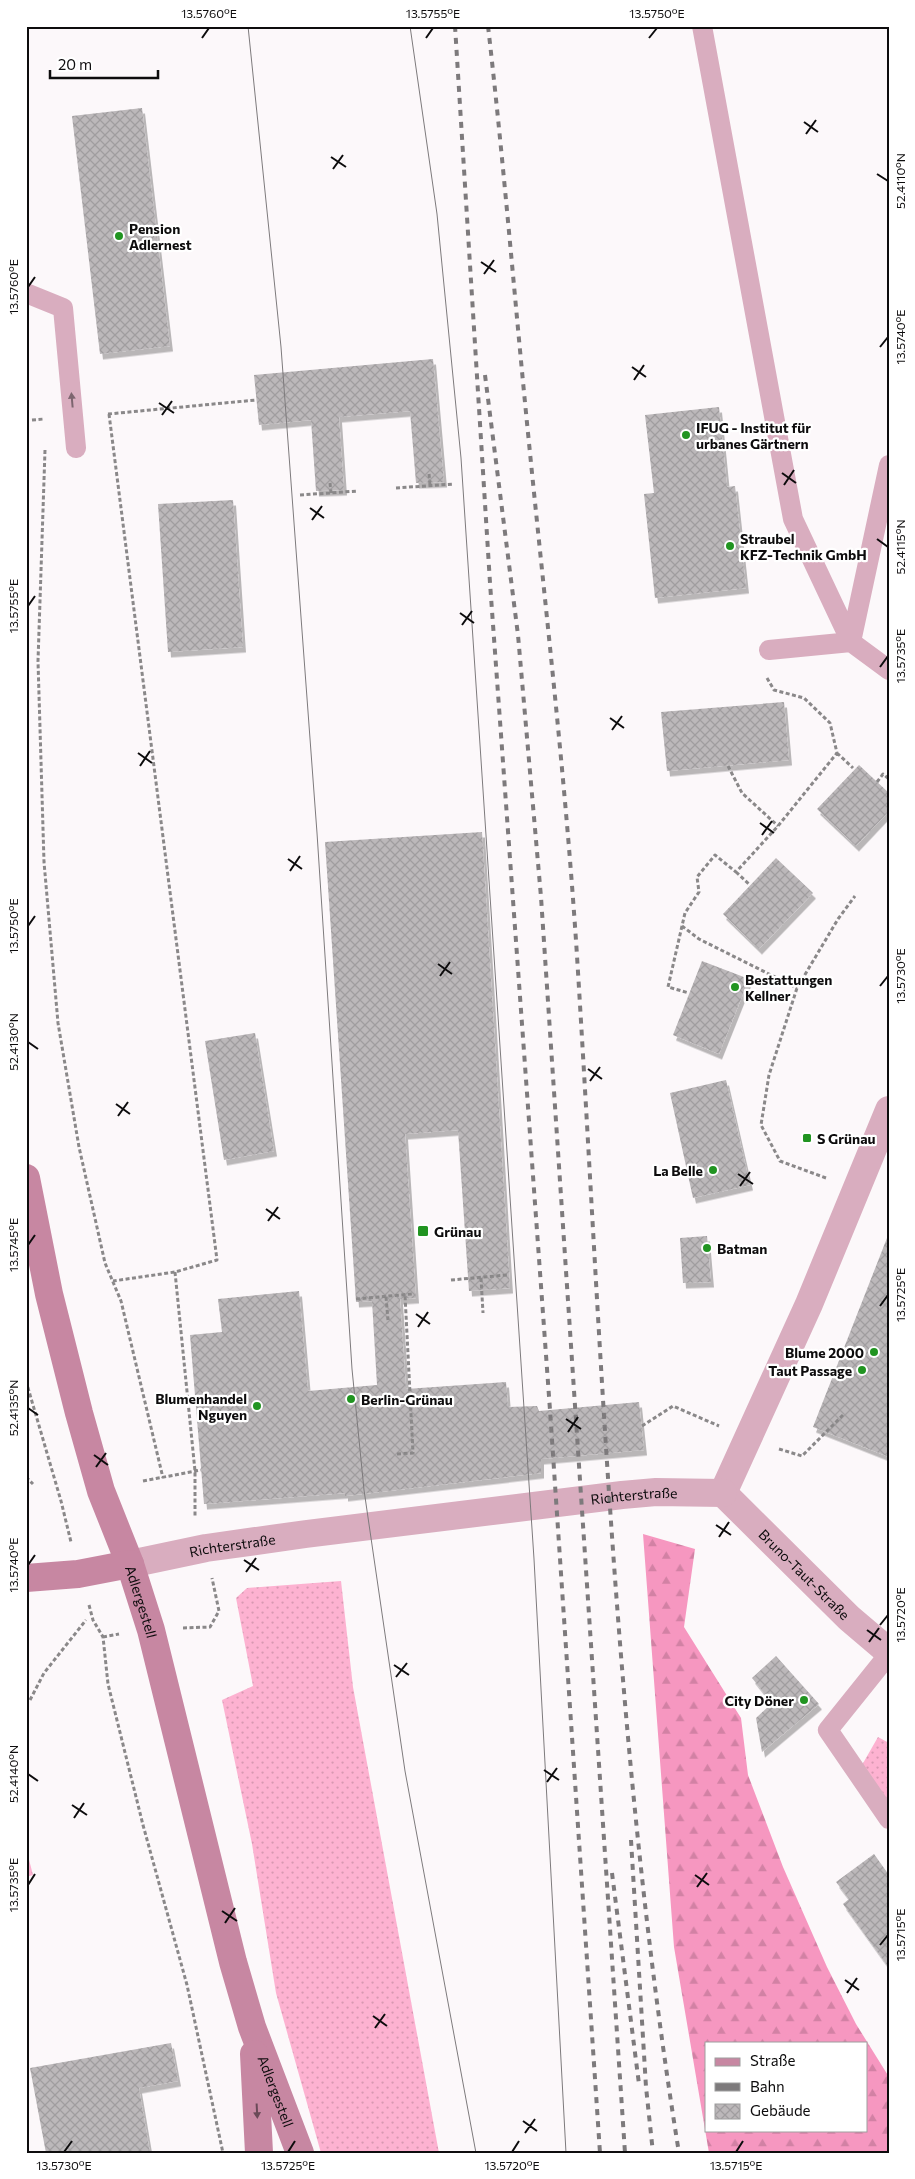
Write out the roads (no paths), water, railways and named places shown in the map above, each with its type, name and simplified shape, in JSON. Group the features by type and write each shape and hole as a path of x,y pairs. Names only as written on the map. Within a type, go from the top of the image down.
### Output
{"main road":[{"name":"Adlergestell","path":"26,1178 50,1294 79,1413 102,1491 130,1564 152,1630 231,1953 252,2027 300,2153"},
{"path":"26,1578 78,1574 130,1564"},
{"name":"Adlergestell","path":"252,2027 259,2153"}],"street":[{"path":"723,1493 809,1304 889,1110"},
{"name":"Richterstraße","path":"130,1564 206,1548 622,1495 656,1492 723,1493"},
{"name":"Bruno-Taut-Straße","path":"723,1493 849,1618 889,1653"}],"lane":[{"path":"702,26 793,519 851,642 889,670"},
{"path":"26,294 63,308 76,448"},
{"path":"851,642 889,466"},
{"path":"770,650 851,642"},
{"path":"889,1653 828,1730 889,1819"}],"tram line":[{"path":"248,26 281,347 317,833 352,1369 364,1490 405,1771 476,2153"},
{"path":"410,26 437,214 461,458 534,1559 566,2153"}],"railway":[{"path":"455,26 490,583 550,1410 600,2153"},
{"path":"488,26 567,827 577,956 603,1406 625,1705 657,2004 679,2153"},
{"path":"485,375 518,635 541,897 625,2153"},
{"path":"631,1840 646,2087 653,2153"},
{"path":"612,1873 639,2084"}],"place":[{"name":"Pension Adlernest","path":"119,236"},
{"name":"IFUG - Institut für urbanes Gärtnern","path":"686,435"},
{"name":"Straubel KFZ-Technik GmbH","path":"730,546"},
{"name":"Bestattungen Kellner","path":"735,987"},
{"name":"S Grünau","path":"807,1138"},
{"name":"La Belle","path":"713,1170"},
{"name":"Grünau","path":"423,1231"},
{"name":"Batman","path":"707,1248"},
{"name":"Blume 2000","path":"874,1352"},
{"name":"Taut Passage","path":"862,1370"},
{"name":"Berlin-Grünau","path":"351,1399"},
{"name":"Blumenhandel Nguyen","path":"257,1406"},
{"name":"City Döner","path":"804,1700"}]}
